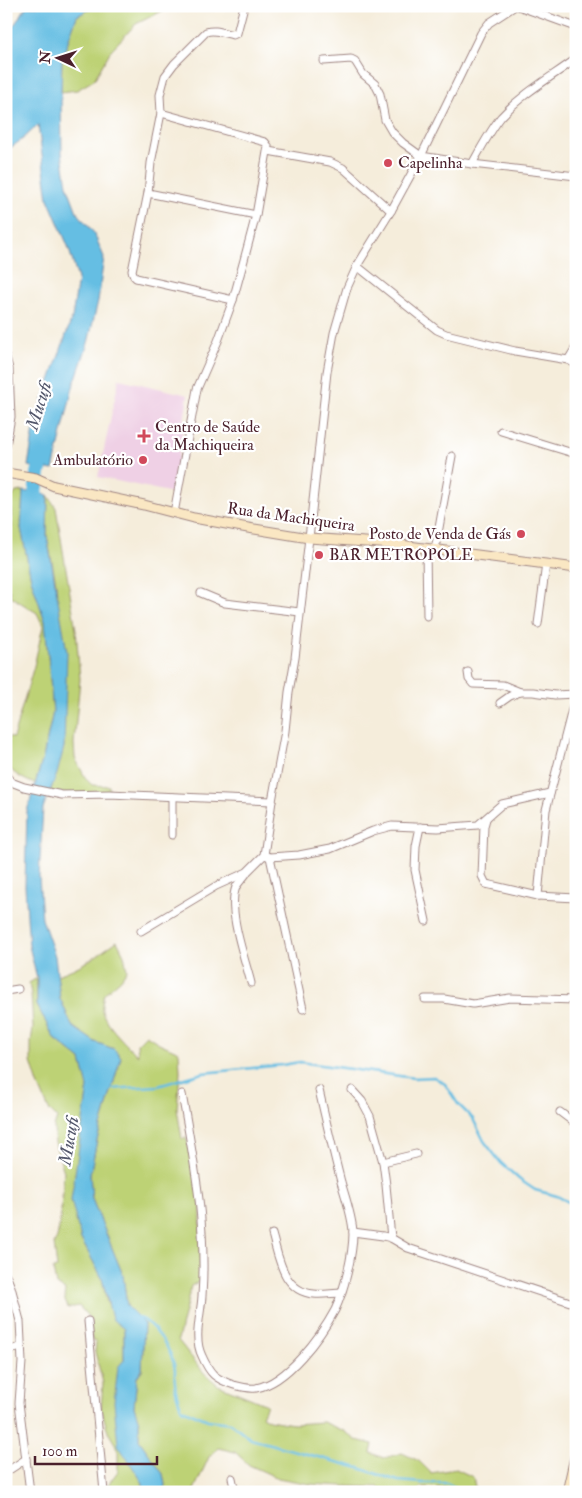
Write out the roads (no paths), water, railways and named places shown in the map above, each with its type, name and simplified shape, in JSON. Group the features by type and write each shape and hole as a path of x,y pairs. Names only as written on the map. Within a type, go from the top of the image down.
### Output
{"street":[{"path":"233,300 136,278 132,271 148,193 151,163 161,114 160,95 165,76 174,64 206,32 211,30 232,35 237,34 244,6"},
{"path":"303,1009 267,856 272,801 285,731 288,692 300,612 327,372 334,333 347,288 356,266 391,211 421,156 481,33 489,23 517,6 576,26"},
{"path":"324,62 351,59 355,61 363,74 376,84 385,120 392,132 421,156 576,176"},
{"path":"472,164 500,118 538,84 576,59"},
{"path":"161,114 265,142 268,146 256,215 233,300 218,342 197,389 174,512"},
{"path":"268,151 330,162 343,168 391,211"},
{"path":"148,193 256,215"},
{"path":"356,266 437,330 446,334 515,351 568,360 576,364"},
{"path":"568,360 576,347"},
{"path":"6,357 9,369 11,417 6,446"},
{"path":"502,431 576,454"},
{"path":"427,616 431,549 452,456"},
{"name":"Rua da Machiqueira","path":"6,473 36,478 54,486 239,526 309,538 393,544 576,568"},
{"path":"538,624 546,564"},
{"path":"201,593 225,603 300,612"},
{"path":"468,672 468,679 473,684 503,685 520,692"},
{"path":"500,703 520,692 555,695 576,694"},
{"path":"538,896 546,810 576,699"},
{"path":"6,775 12,782 24,787 62,795 109,794 272,801"},
{"path":"251,983 233,903 236,886 247,872 267,856 299,855 330,849 373,831 392,826 438,828 478,825 502,804 550,793"},
{"path":"172,796 172,835"},
{"path":"486,817 482,876 486,884 538,896 576,898"},
{"path":"420,827 416,846 415,870 426,921"},
{"path":"141,931 216,886 247,872"},
{"path":"6,991 18,989"},
{"path":"425,999 444,999 473,1004 510,998 576,1000"},
{"path":"182,1094 201,1208 204,1240 202,1304 198,1332 200,1353 209,1371 219,1380 243,1388 255,1388 278,1379 307,1350 324,1328 342,1293 350,1260 353,1232 319,1090"},
{"path":"352,1090 362,1101 370,1116 383,1162 391,1238"},
{"path":"560,1112 576,1124"},
{"path":"383,1162 416,1154"},
{"path":"353,1232 391,1238 408,1248 576,1304"},
{"path":"272,1234 285,1277 294,1287 304,1293 342,1293"},
{"path":"6,1275 20,1321 22,1362 20,1403 30,1492"},
{"path":"88,1321 104,1492"},
{"path":"6,1351 21,1347"},
{"path":"570,1488 576,1453"},
{"path":"6,1472 26,1459"},
{"path":"232,1478 235,1492"}],"water":[{"path":"27,6 96,6 77,16 62,58 62,153 67,185 77,212 94,233 104,257 98,301 88,343 73,387 53,470 28,466 35,423 72,318 78,279 68,246 48,199 38,125 6,151 6,30 10,31"},
{"path":"23,491 48,495 47,536 67,652 64,747 57,774 43,808 39,877 42,919 55,956 60,998 72,1026 95,1042 114,1049 121,1057 97,1140 90,1175 92,1199 123,1275 127,1306 144,1323 142,1370 137,1377 134,1407 139,1422 139,1440 163,1474 164,1492 143,1492 143,1483 118,1445 114,1402 118,1367 124,1360 124,1329 112,1319 102,1278 81,1239 71,1200 88,1087 81,1060 54,1038 37,1005 37,978 29,946 25,886 27,811 43,758 53,712 45,621 31,579 21,528"}],"waterway":[{"name":"Mucufi","path":"35,513 36,489 44,449"},
{"path":"109,1089 158,1086 203,1073 300,1062 414,1078 434,1077 445,1084 458,1104 473,1119 484,1141 501,1163 535,1190 557,1196 576,1206"},
{"path":"137,1317 156,1331 171,1355 175,1370 176,1393 182,1409 208,1420 231,1423 251,1439 359,1468 398,1481 447,1483 464,1492"}],"place":[{"name":"Capelinha","path":"388,163"},
{"name":"Centro de Saúde da Machiqueira","path":"144,436"},
{"name":"Ambulatório","path":"143,460"},
{"name":"Posto de Venda de Gás","path":"521,534"},
{"name":"BAR METROPOLE","path":"319,555"}]}
